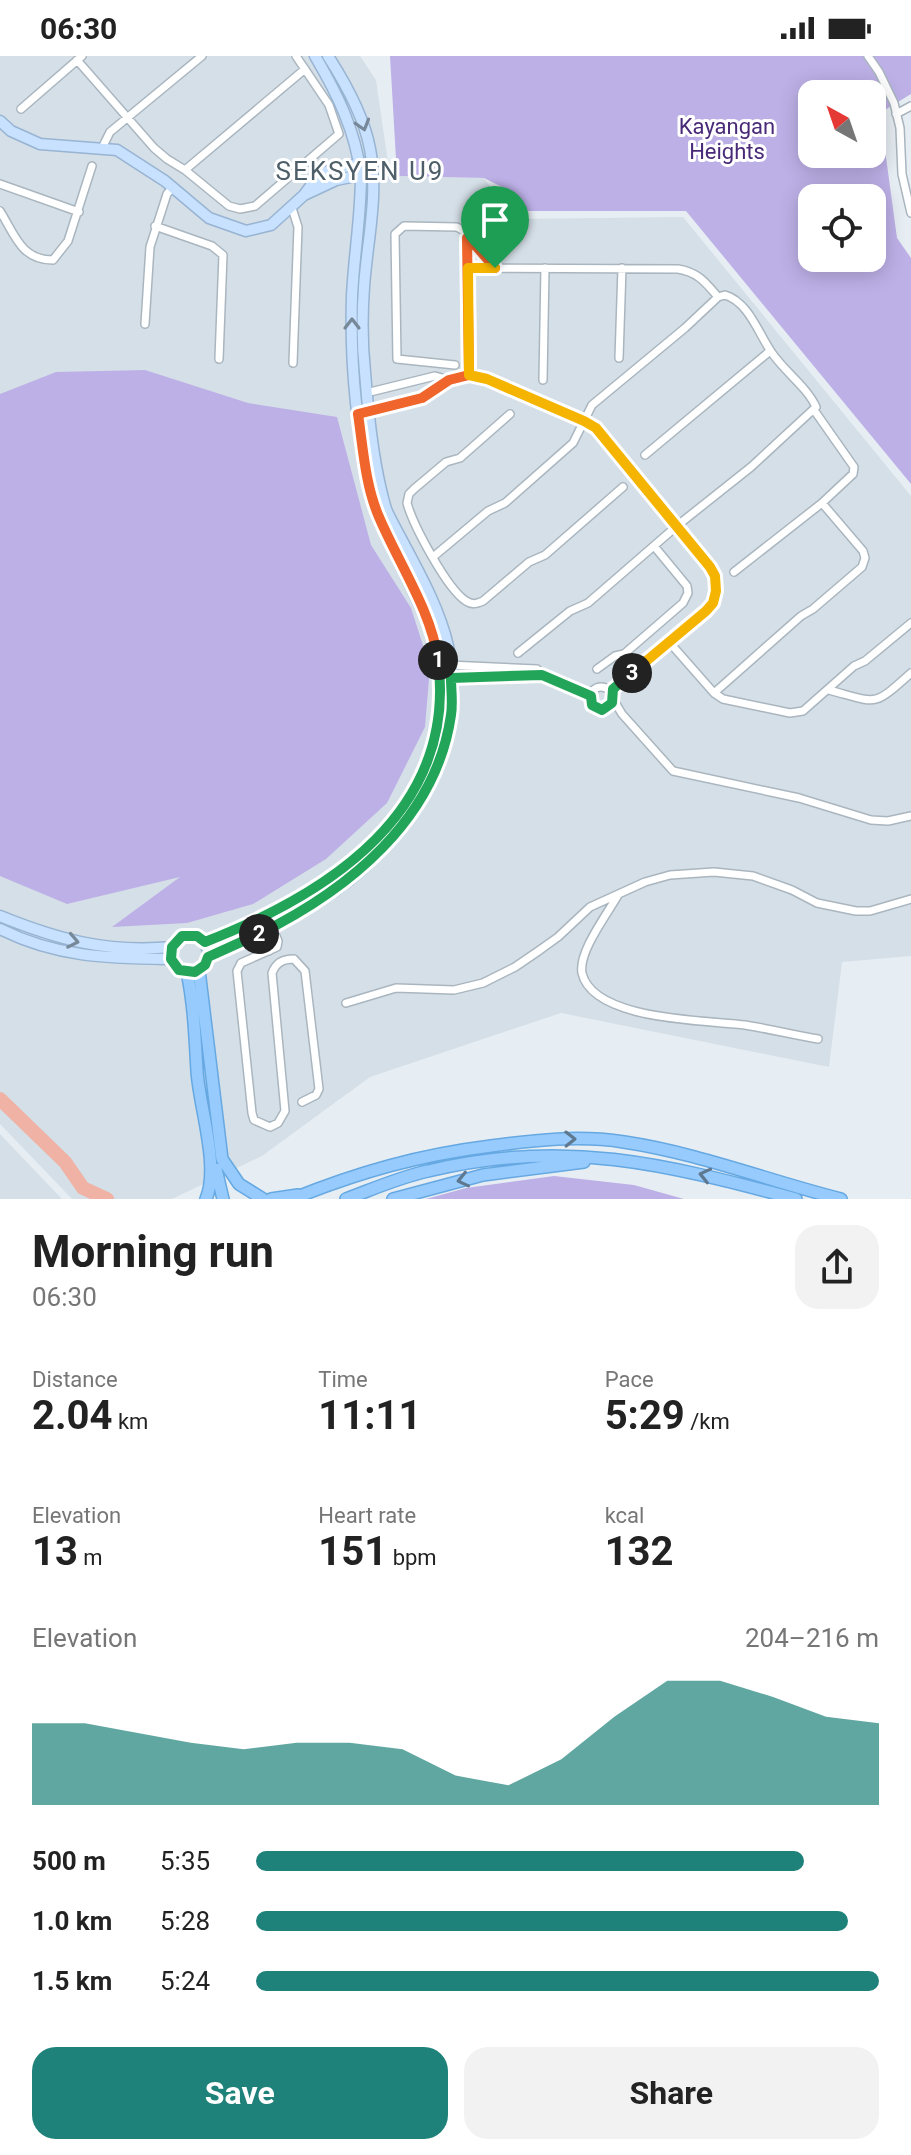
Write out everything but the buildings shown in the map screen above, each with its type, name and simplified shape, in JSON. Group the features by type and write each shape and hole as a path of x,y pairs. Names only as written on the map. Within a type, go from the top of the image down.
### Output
{"main road":[{"path":"193,971 197,1071 210,1172 206,1199"},
{"path":"193,971 222,1159 239,1184 263,1199"},
{"path":"197,1049 203,1071 218,1187 223,1199"},
{"path":"271,1199 297,1197 362,1172 453,1149 529,1140 596,1138 669,1150 841,1199"},
{"path":"346,1199 427,1171 505,1157 549,1154 623,1159 730,1181 796,1199"},
{"path":"393,1199 483,1175 555,1164 623,1159"}],"street":[{"path":"102,148 110,132 202,56"},
{"path":"21,109 79,58 154,148 185,170 219,201 240,209 255,206 338,137 339,130 333,113 296,56"},
{"path":"208,957 205,942 197,936 187,935 178,939 172,953 179,970 193,971 208,957 267,930 337,890 386,845 425,791 447,735 451,712 444,665 415,593 377,514 369,481 352,333 352,293 366,169 339,96 315,56"},
{"path":"328,56 360,113 372,210 363,290 361,394"},
{"path":"868,56 879,72 900,128 902,174 911,213"},
{"path":"185,170 305,69"},
{"path":"896,114 911,106"},
{"path":"0,121 11,131 40,144 117,150 132,157 209,218 246,231 271,225 292,208 319,175 366,169"},
{"path":"345,172 358,150"},
{"path":"0,211 24,250 32,257 53,260 68,241 92,166"},
{"path":"345,172 361,195"},
{"path":"0,184 79,212"},
{"path":"145,324 150,247 155,226 172,188"},
{"path":"292,208 298,227 293,363"},
{"path":"155,226 212,246 223,255 219,359"},
{"path":"455,365 397,359 394,240 395,234 404,226 457,227 464,231 467,238 469,375"},
{"path":"467,238 495,268"},
{"path":"468,268 692,271 718,297"},
{"path":"543,380 545,268"},
{"path":"619,358 622,268"},
{"path":"433,557 488,511 505,503 573,443 592,405 718,297 725,295 736,301 763,334 770,351 815,409 854,467 853,474 822,503 734,572"},
{"path":"645,455 770,351"},
{"path":"363,412 422,398 449,380 469,375 487,379 596,428 678,525 715,576 713,603 612,696 609,706 602,710"},
{"path":"361,394 435,376 449,380"},
{"path":"518,653 570,611 588,603 815,409"},
{"path":"510,414 460,458 446,462 409,494 409,511 433,557 461,598 477,604 529,562 545,555 623,487"},
{"path":"714,693 862,567 865,558 863,551 822,503"},
{"path":"597,669 615,656 624,654 683,603 688,593 687,586 654,546"},
{"path":"670,643 714,693 723,699 790,713 803,711 854,666 865,661 911,623"},
{"path":"444,665 537,669 542,675"},
{"path":"829,690 875,701 885,697 911,673"},
{"path":"445,678 542,675 591,696"},
{"path":"205,942 258,921 303,896 336,875 377,839 394,819 425,770 434,744 445,678"},
{"path":"622,714 592,705 593,691 600,687 612,696 622,714 673,771 799,798 871,820 888,821 911,816"},
{"path":"346,1003 396,988 454,990 483,983 548,945 590,907 645,882 670,875 714,872 753,876 837,909 870,911 911,899"},
{"path":"618,895 594,935 583,961 582,973 602,999 642,1014 748,1026 818,1039"},
{"path":"0,916 49,936 93,945 172,953"},
{"path":"0,929 61,953 118,958 172,953"},
{"path":"267,930 279,943 277,947 241,963 237,971 254,1120 270,1127 278,1123 285,1111 272,973 275,966 287,959 294,959 305,971 319,1089 316,1095 302,1102"},
{"path":"267,930 269,951"}],"shaded area":[{"path":"0,56 360,56 376,80 390,176 484,178 514,219 683,217 911,496 911,956 842,962 829,1067 561,1013 370,1077 262,1156 172,1199 72,1199 0,1124"},
{"path":"0,1134 62,1199 0,1199"}],"green space":[{"name":"Kayangan Heights","path":"390,56 911,56 911,94 886,109 886,80 798,80 798,168 886,168 886,157 897,238 911,258 911,484 686,211 521,211 504,188 484,178 397,176"},
{"path":"145,370 248,403 337,417 371,545 411,608 430,667 425,727 387,803 326,859 253,904 187,923 112,927 180,877 67,904 0,876 0,394 56,372"},
{"path":"554,1176 634,1185 684,1199 426,1199 466,1188"}],"waterway":[{"path":"0,1099 65,1162 83,1188 107,1199"}],"district":[{"name":"SEKSYEN U9","path":"360,171"}],"route":[{"path":"495,268 467,238 469,375 449,380 422,398 358,414 377,514 437,648 440,716 425,770 394,819 377,839 336,875 258,921 205,942 192,935 178,939 172,947 171,959 183,972 199,970 208,957 272,927 337,890 386,845 425,791 441,755 451,712 451,678 542,675 591,696 595,708 606,709 612,703 613,689 713,603 715,576 710,567 596,428 487,379 469,375 468,268 495,268"}]}
